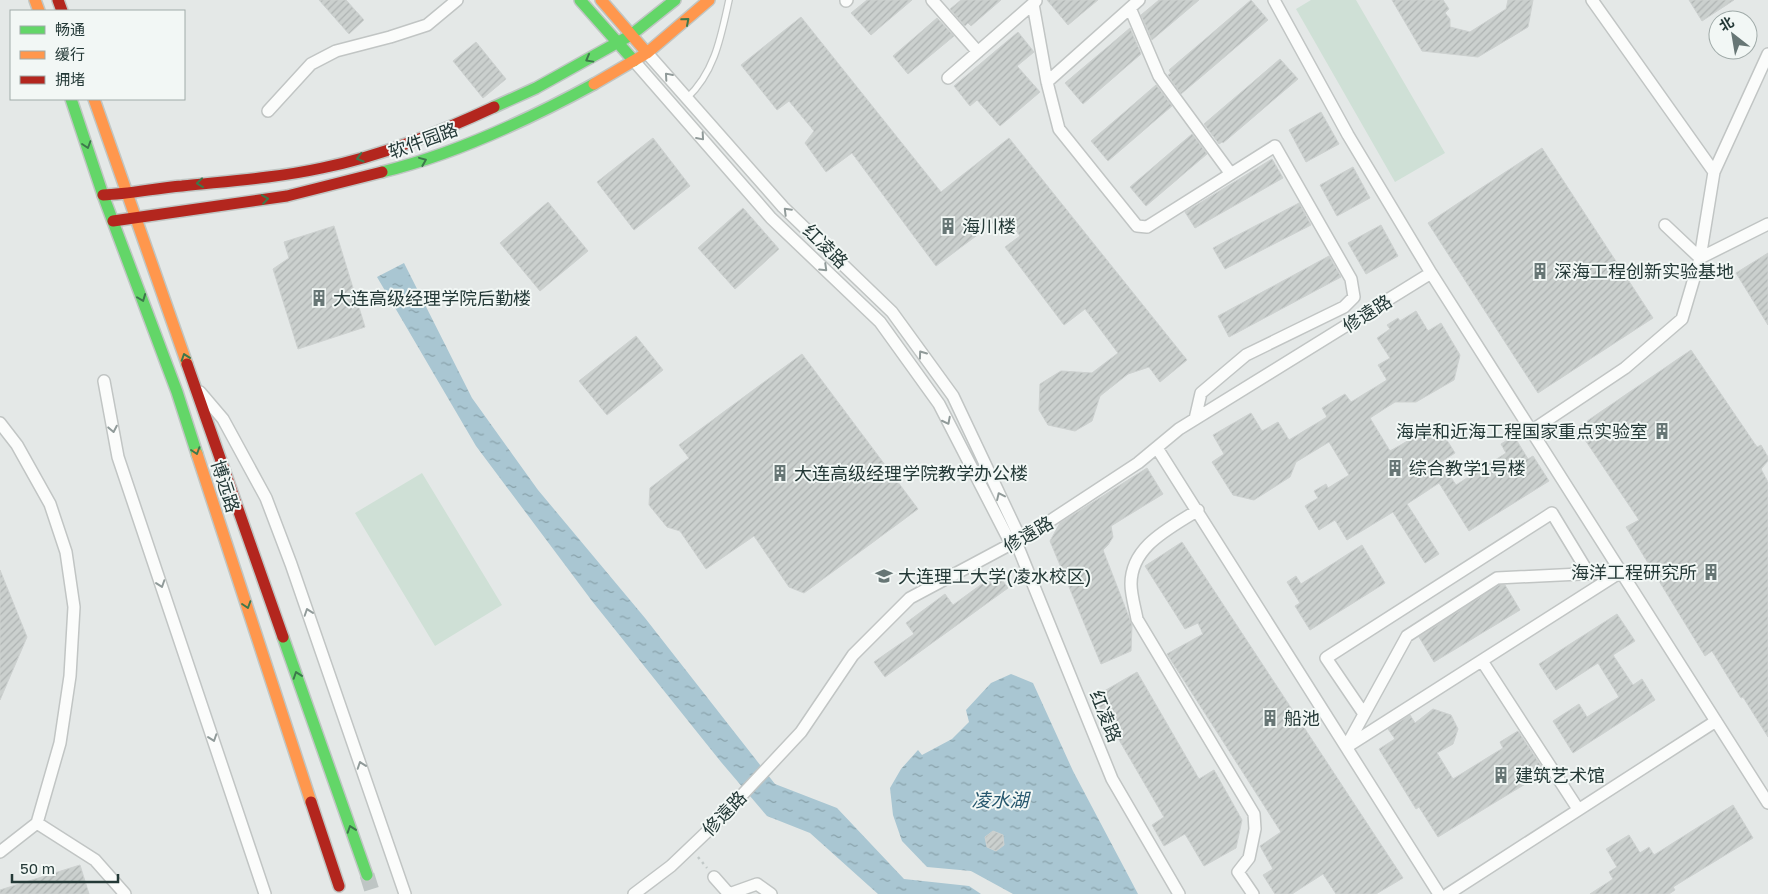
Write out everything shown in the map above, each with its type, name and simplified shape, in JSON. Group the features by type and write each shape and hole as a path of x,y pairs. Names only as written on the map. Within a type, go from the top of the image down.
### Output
{"main road":[{"name":"红凌路","path":"580,0 634,61"},
{"name":"红凌路","path":"601,0 647,53"},
{"name":"软件园路","path":"103,195 127,194 178,186 283,175 323,168 404,144 536,88 631,35 675,0"},
{"name":"软件园路","path":"113,221 287,196 412,165 508,127 559,103 647,53 709,0"},
{"name":"博远路","path":"71,100 103,195 177,392 339,886"},
{"name":"博远路","path":"94,100 367,875"}],"street":[{"path":"268,111 311,64 336,51 390,37 426,25 457,0"},
{"path":"932,0 978,52"},
{"path":"1274,0 1348,135 1431,273 1768,803"},
{"path":"1592,0 1714,172"},
{"path":"948,78 1035,2"},
{"path":"1035,2 1047,82 1059,129 1138,226 1147,227 1275,146 1351,279 1354,297 1344,307 1246,355 1201,393 1195,419"},
{"path":"1047,82 1135,4 1159,76 1231,174"},
{"name":"红凌路","path":"647,53 783,207 892,312 953,396 1016,542 1112,779 1179,894"},
{"path":"1531,430 1625,368 1682,320 1700,258 1714,172 1768,54"},
{"name":"红凌路","path":"634,61 771,218 880,322 939,404 1016,542"},
{"path":"1700,258 1768,224"},
{"path":"1664,225 1700,258"},
{"name":"修遠路","path":"634,894 671,866 714,825 801,732 853,655 910,598 1016,542 1138,463 1179,429 1431,273"},
{"path":"104,381 118,457 265,894"},
{"path":"195,386 223,419 266,498 291,564 405,894"},
{"path":"0,423 17,445 50,504 66,552 74,607 70,676 60,743 37,823 0,852"},
{"path":"1157,448 1198,510 1439,894"},
{"path":"1198,510 1152,541 1136,559 1131,584 1137,619 1254,814 1255,829 1250,858 1238,872 1253,894"},
{"path":"1364,714 1326,658 1552,513 1589,574"},
{"path":"1346,747 1407,636 1497,578 1621,572"},
{"path":"1346,747 1621,572"},
{"path":"1482,661 1578,809"},
{"path":"1448,894 1716,721"},
{"path":"37,823 95,860 125,894"},
{"path":"714,877 729,894 757,884 771,894"}],"lane":[{"path":"687,98 700,86 712,64 721,40 729,0"}],"path":[{"path":"691,847 714,877"}],"green space":[{"path":"1311,0 1356,0 1445,153 1395,182 1296,9"},
{"path":"422,473 502,605 435,646 355,513"}],"water":[{"path":"404,263 472,398 538,490 645,618 775,784 837,808 904,879 969,886 981,894 878,894 810,833 767,816 721,762 592,601 476,446 377,277"},
{"name":"凌水湖","path":"1011,674 1033,683 1073,771 1138,894 1013,894 971,871 927,867 902,841 893,815 890,788 901,769 918,750 922,755 952,739 969,722 966,710 991,683"}],"building":[{"path":"319,0 346,0 364,20 349,34"},
{"path":"867,0 912,0 871,35 851,13"},
{"path":"961,0 1001,0 971,26 968,23 965,26 950,9"},
{"path":"1047,0 1098,0 1068,25"},
{"path":"1159,0 1199,0 1152,40 1141,15"},
{"path":"1251,0 1268,20 1181,94 1168,75 1171,73 1169,70"},
{"path":"1392,0 1443,0 1449,9 1445,13 1450,19 1450,27 1470,32 1506,9 1508,0 1533,0 1528,27 1478,57 1422,51"},
{"path":"1689,0 1734,0 1719,10 1708,10 1708,17 1702,21"},
{"name":"海川楼","path":"801,17 941,192 1009,138 1187,360 1160,382 1149,367 1128,374 1100,396 1092,421 1075,431 1048,425 1039,410 1040,384 1061,371 1092,373 1118,353 1085,309 1064,325 1005,247 1020,236 1004,215 936,266 852,153 826,172 805,143 814,131 789,101 777,110 741,65"},
{"path":"937,18 954,36 908,74 893,56"},
{"path":"1130,28 1141,54 1083,104 1065,83"},
{"path":"1018,32 1034,52 1017,66 1040,92 1000,126 977,100 970,106 954,86"},
{"path":"476,42 506,79 483,98 453,61"},
{"path":"1280,59 1298,79 1223,143 1219,144 1204,124"},
{"path":"1156,85 1172,106 1108,161 1091,141"},
{"path":"1321,112 1339,144 1306,162 1289,130"},
{"path":"1192,134 1207,154 1146,206 1130,187"},
{"path":"653,138 690,186 634,230 597,182"},
{"name":"深海工程创新实验基地","path":"1542,148 1653,318 1538,393 1428,223"},
{"path":"1272,159 1283,178 1195,228 1185,212"},
{"path":"1353,167 1370,198 1337,216 1320,185"},
{"path":"548,202 588,251 540,291 500,243"},
{"path":"1299,203 1311,225 1225,269 1213,248"},
{"path":"743,208 779,249 735,289 698,248"},
{"path":"1381,225 1398,256 1366,274 1348,243"},
{"name":"大连高级经理学院后勤楼","path":"334,226 365,327 298,349 273,269 289,258 284,242"},
{"path":"1768,253 1768,325 1736,273"},
{"path":"1329,256 1341,277 1229,337 1218,316"},
{"name":"综合教学1号楼","path":"1416,311 1428,331 1441,323 1460,355 1454,380 1416,402 1395,402 1370,418 1390,451 1411,439 1409,436 1420,428 1424,434 1438,426 1455,453 1441,462 1456,485 1506,453 1501,444 1514,436 1528,459 1533,456 1549,481 1469,531 1439,483 1407,504 1439,554 1425,563 1393,512 1347,540 1335,520 1319,530 1305,506 1318,498 1314,491 1326,484 1328,488 1349,475 1329,442 1296,462 1290,477 1254,500 1233,495 1212,462 1224,454 1213,435 1251,413 1262,431 1278,422 1289,440 1327,417 1322,408 1345,394 1351,402 1387,380 1378,365 1390,358 1377,338 1390,329 1387,325 1398,318 1400,321"},
{"path":"636,336 663,370 607,415 579,381"},
{"path":"1691,350 1757,447 1761,445 1768,457 1768,461 1761,469 1768,482 1768,737 1712,651 1705,656 1626,527 1639,520 1577,428"},
{"name":"大连高级经理学院教学办公楼","path":"802,354 918,509 804,593 789,587 754,536 706,569 680,531 667,527 649,505 650,488 689,458 679,445"},
{"path":"1147,468 1163,494 1111,526 1113,537 1103,550 1132,625 1131,651 1101,664 1050,541 1060,523"},
{"path":"1182,542 1403,878 1376,894 1336,894 1323,874 1292,894 1275,894 1263,875 1273,869 1260,846 1281,832 1167,654 1203,634 1198,623 1185,629 1145,566"},
{"path":"1362,545 1385,583 1310,630 1295,606 1300,603 1287,582 1296,576 1301,584"},
{"path":"0,570 27,637 0,700"},
{"path":"997,573 1008,588 885,677 874,662 914,634 906,623 945,594 953,605"},
{"path":"1499,585 1505,585 1520,610 1434,662 1419,637"},
{"path":"1617,614 1635,641 1613,655 1633,685 1642,679 1655,700 1573,753 1553,721 1579,704 1587,717 1619,697 1598,663 1556,690 1539,664"},
{"path":"1137,672 1199,779 1214,770 1242,820 1236,848 1204,866 1185,834 1164,846 1152,825 1164,817 1094,697"},
{"name":"建筑艺术馆","path":"1433,709 1451,715 1458,729 1453,744 1437,753 1453,779 1503,748 1500,742 1518,731 1545,772 1438,837 1419,807 1416,809 1379,749 1395,739 1388,729 1410,715 1415,723"},
{"path":"1733,805 1753,838 1673,887 1675,890 1669,894 1590,894 1613,879 1609,872 1617,867 1606,849 1629,835 1640,853 1649,847 1654,855"},
{"path":"993,831 1003,835 1004,845 996,851 987,847 985,837"},
{"path":"80,865 89,894 0,894 0,890"}],"tunnel":[{"path":"367,875 373,894"}],"traffic: fast":[{"path":"580,0 634,61"},
{"path":"494,107 536,88 631,35 675,0"},
{"path":"382,172 437,156 491,135 594,84"},
{"path":"71,100 103,195 177,392 197,454"},
{"path":"283,637 367,875"}],"traffic: slow":[{"path":"35,0 39,10"},
{"path":"601,0 647,53"},
{"path":"594,84 647,53 709,0"},
{"path":"94,100 187,364"},
{"path":"197,454 311,802"}],"traffic: jam":[{"path":"58,0 62,10"},
{"path":"103,195 270,177 344,163 389,150 494,107"},
{"path":"113,221 287,196 382,172"},
{"path":"187,364 283,637"},
{"path":"311,802 339,886"}],"place":[{"name":"海川楼","path":"948,226"},
{"name":"深海工程创新实验基地","path":"1540,271"},
{"name":"大连高级经理学院后勤楼","path":"319,298"},
{"name":"海岸和近海工程国家重点实验室","path":"1662,431"},
{"name":"综合教学1号楼","path":"1395,468"},
{"name":"大连高级经理学院教学办公楼","path":"780,473"},
{"name":"海洋工程研究所","path":"1711,572"},
{"name":"大连理工大学(凌水校区)","path":"884,576"},
{"name":"船池","path":"1270,718"},
{"name":"建筑艺术馆","path":"1501,775"}]}
